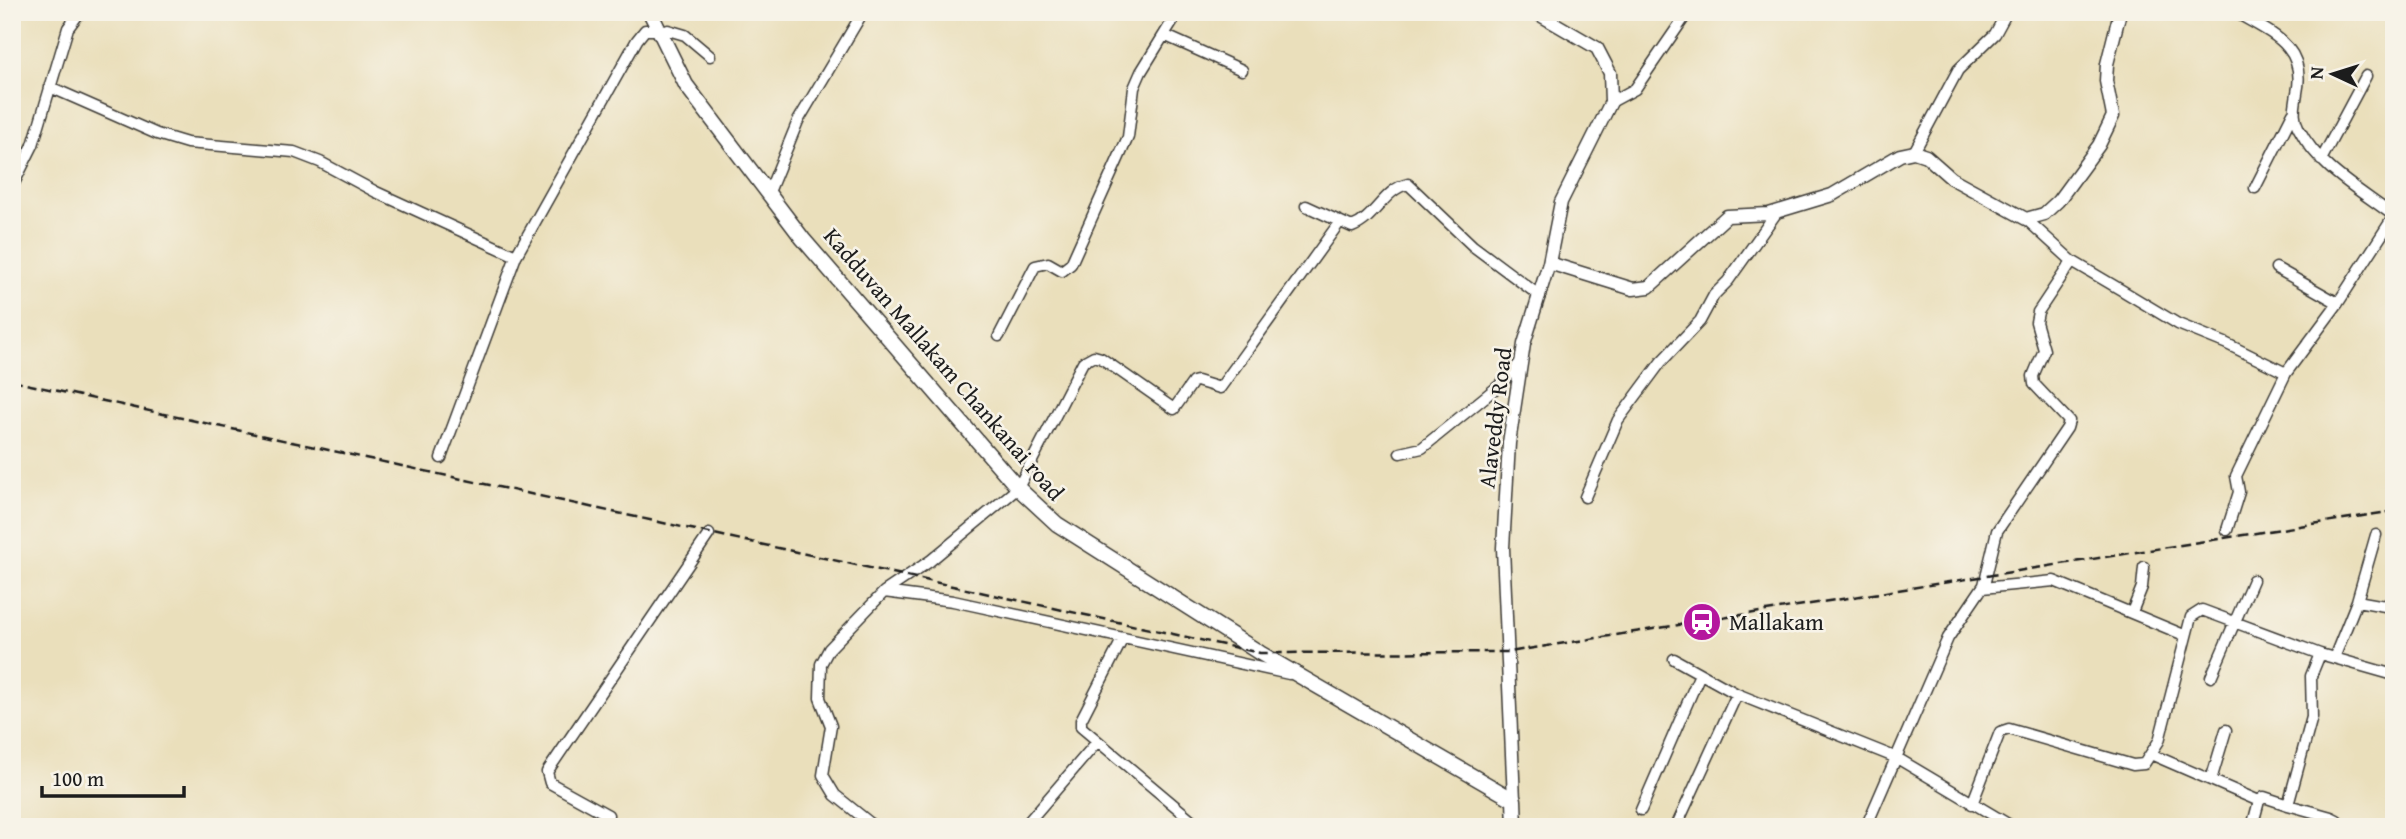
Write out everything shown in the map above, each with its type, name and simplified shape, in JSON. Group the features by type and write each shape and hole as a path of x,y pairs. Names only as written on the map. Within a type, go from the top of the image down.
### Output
{"main road":[{"name":"Kadduvan Mallakam Chankanai road","path":"650,12 686,85 803,239 1018,488 1057,524 1303,678 1514,800"},
{"path":"1514,800 1516,827"}],"street":[{"path":"12,187 33,145 68,28 80,12"},
{"path":"769,192 798,121 863,12"},
{"path":"999,336 1035,265 1048,263 1062,271 1071,264 1128,137 1134,88 1178,12"},
{"path":"1535,12 1597,48 1610,73 1611,102 1635,89 1688,12"},
{"path":"1914,152 1958,70 1995,34 2007,12"},
{"path":"2026,219 2044,214 2058,201 2099,145 2113,116 2106,81 2107,64 2120,12"},
{"path":"2235,12 2280,38 2294,54 2301,70 2293,113 2255,188"},
{"path":"441,458 516,256 637,40 645,30 660,34 668,30 677,31 710,56"},
{"path":"1164,35 1242,70"},
{"path":"2321,160 2366,76"},
{"path":"50,87 157,134 187,143 294,152 516,256"},
{"name":"Alaveddy Road","path":"1514,800 1503,548 1509,443 1520,363 1549,262 1561,202 1611,102"},
{"path":"2293,113 2298,128 2321,160 2392,214"},
{"path":"1549,262 1633,289 1649,287 1727,216 1777,212 1832,195 1900,155 1914,152 1926,156 1951,178 2026,219 2072,261 2178,324 2225,342 2286,373"},
{"path":"1307,206 1352,227 1360,224 1393,191 1408,184 1473,246 1540,296"},
{"path":"2227,530 2239,492 2236,476 2286,373 2338,303 2392,214 2394,193"},
{"path":"1585,497 1618,420 1661,362 1700,321 1714,295 1728,281 1777,212"},
{"path":"875,827 835,795 823,775 831,726 820,698 821,664 829,649 884,592 930,561 1018,488 1083,362 1094,356 1101,358 1174,409 1197,380 1220,388 1339,223"},
{"path":"1866,827 1948,638 1982,588 1997,531 2069,421 2034,384 2034,376 2044,350 2036,322 2038,312 2072,261"},
{"path":"2276,268 2338,303"},
{"path":"1400,453 1422,448 1500,384 1520,363"},
{"path":"602,827 608,815 550,783 547,772 709,534"},
{"path":"2334,658 2357,601 2376,535"},
{"path":"2132,612 2141,587 2144,567"},
{"path":"2211,677 2253,580"},
{"path":"1982,588 2054,581 2184,635"},
{"path":"884,592 953,601 1303,678"},
{"path":"2357,601 2385,606 2394,599"},
{"path":"1972,803 2000,732 2009,729 2133,765 2144,764 2153,755 2184,635 2191,617 2202,610 2320,654 2394,675"},
{"path":"1123,638 1081,720 1081,727 1200,827"},
{"path":"2288,806 2312,717 2311,676 2320,654"},
{"path":"1674,659 1737,694 1897,758 2013,827"},
{"path":"1642,810 1700,674"},
{"path":"1676,827 1737,694"},
{"path":"2211,780 2226,730"},
{"path":"1024,827 1097,742"},
{"path":"2153,755 2259,800"},
{"path":"2252,827 2259,800 2264,797 2331,817 2337,820 2334,827"}],"railway":[{"path":"12,381 1260,653 1509,652 2394,511"}],"place":[{"name":"Mallakam","path":"1702,622"}]}
